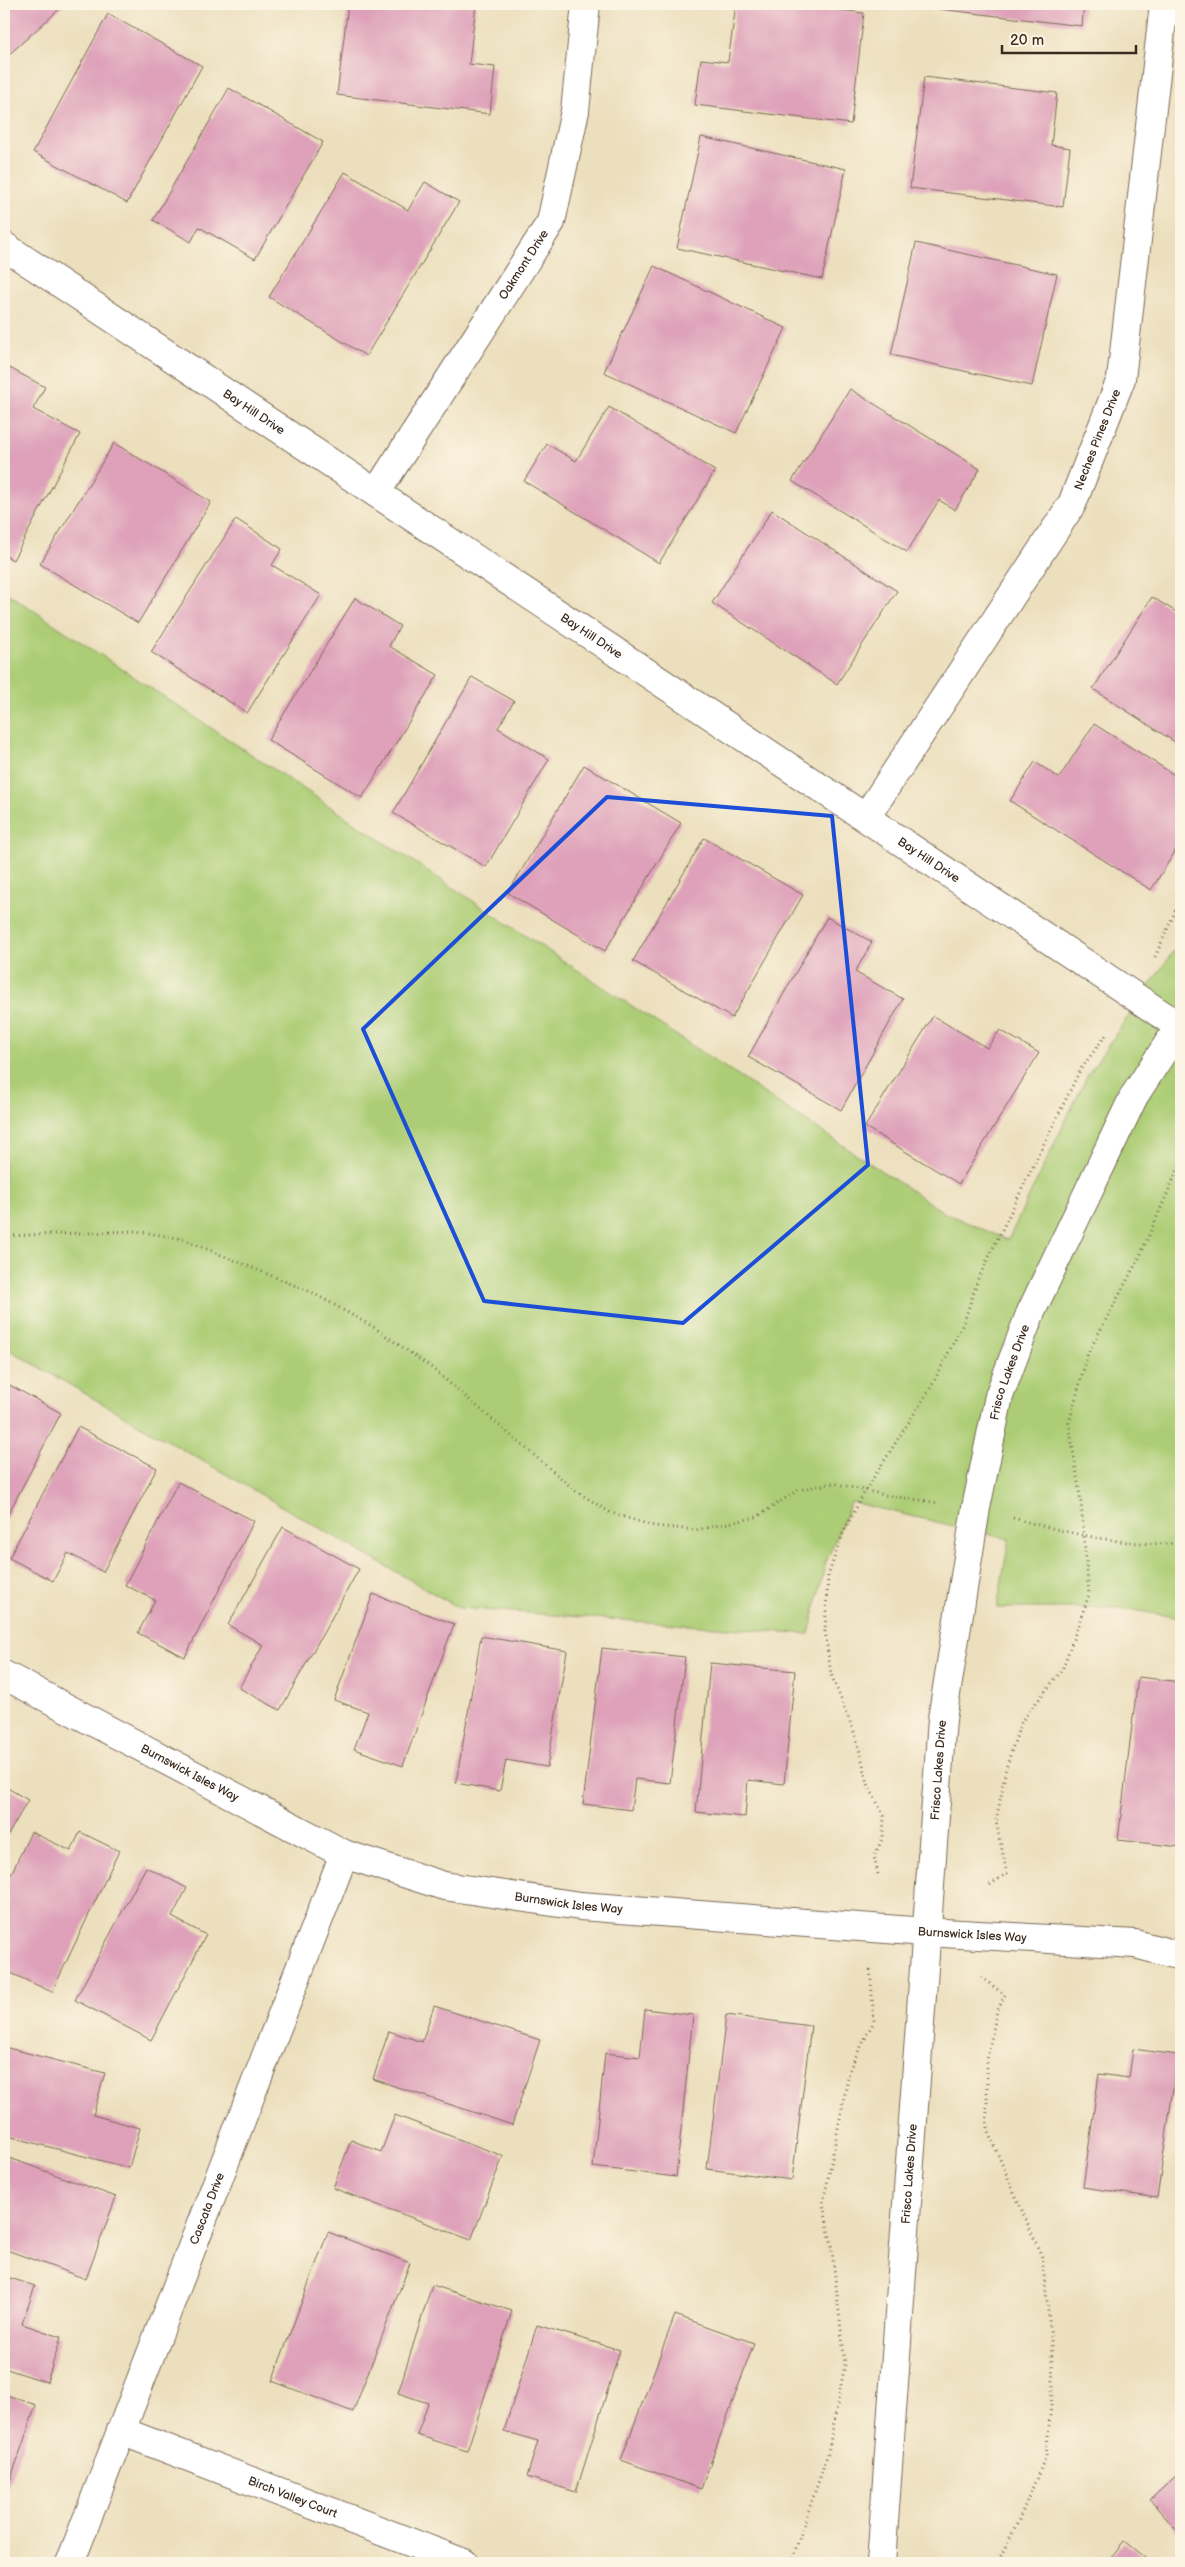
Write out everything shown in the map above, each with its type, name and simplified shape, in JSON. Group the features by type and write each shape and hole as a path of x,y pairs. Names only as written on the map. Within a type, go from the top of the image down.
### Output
{"street":[{"name":"Oakmont Drive","path":"376,493 551,222 575,111 586,4"},
{"name":"Neches Pines Drive","path":"866,817 1072,504 1121,379 1164,4"},
{"name":"Bay Hill Drive","path":"4,246 1180,1025"},
{"name":"Frisco Lakes Drive","path":"881,2563 942,1718 976,1508 1000,1396 1030,1314 1134,1096 1180,1025"},
{"name":"Burnswick Isles Way","path":"4,1675 344,1854 444,1886 580,1906 926,1932 1135,1944 1181,1956"},
{"name":"Cascata Drive","path":"70,2563 344,1854"},
{"name":"Birch Valley Court","path":"121,2431 464,2563"}],"path":[{"path":"1155,957 1181,898"},
{"path":"878,1874 874,1857 883,1837 884,1816 869,1787 856,1737 831,1674 825,1631 828,1576 843,1533 865,1491 931,1387 964,1322 978,1280 1080,1070 1106,1034"},
{"path":"990,1885 1007,1873 996,1822 1006,1768 1021,1722 1062,1670 1089,1596 1080,1503 1069,1423 1088,1353 1139,1258 1181,1162"},
{"path":"4,1236 136,1230 183,1239 248,1264 313,1294 374,1328 432,1368 576,1492 611,1513 654,1526 696,1530 757,1517 798,1490 833,1483 865,1491 976,1508 1082,1535 1147,1543 1181,1543"},
{"path":"791,2563 828,2453 845,2364 832,2242 823,2204 850,2068 874,2021 870,1967"},
{"path":"981,1977 1005,1995 997,2011 987,2059 987,2129 1042,2257 1051,2337 1052,2376 1046,2456 1018,2522 997,2563"}],"highlighted area":[{"path":"607,797 832,816 868,1165 683,1323 484,1301 363,1029"}],"green space":[{"path":"4,591 945,1213 1008,1240 1087,1076 1181,940 1181,1618 1120,1608 997,1608 1009,1539 851,1502 826,1562 809,1634 459,1608 4,1347"}],"building":[{"path":"4,4 65,4 4,59"},
{"path":"348,4 476,4 469,64 495,67 490,114 337,95"},
{"path":"736,4 787,4 864,13 851,124 695,105 701,59 728,62"},
{"path":"940,4 1084,4 1082,26 939,9"},
{"path":"108,14 202,66 127,203 33,152"},
{"path":"924,77 1057,93 1051,145 1070,148 1063,207 910,188"},
{"path":"229,88 323,142 255,259 199,227 191,242 153,220"},
{"path":"701,137 846,169 822,279 677,248"},
{"path":"345,172 408,210 425,182 459,202 366,356 269,297"},
{"path":"916,243 1057,274 1032,386 891,355"},
{"path":"654,266 786,328 736,433 604,372"},
{"path":"4,365 45,387 33,409 80,434 13,560 4,555"},
{"path":"850,389 980,469 955,510 939,500 907,552 792,481"},
{"path":"609,407 715,471 659,563 524,481 547,444 576,461"},
{"path":"114,443 211,502 138,623 40,564"},
{"path":"772,510 897,591 837,684 712,603"},
{"path":"236,519 282,549 272,565 321,595 247,713 151,652"},
{"path":"1152,597 1181,615 1181,746 1093,689"},
{"path":"355,598 400,626 389,646 438,675 362,798 268,740"},
{"path":"472,677 514,701 498,728 549,759 486,867 393,813"},
{"path":"1094,724 1181,779 1181,842 1151,890 1010,801 1035,762 1059,778"},
{"path":"584,765 681,823 605,951 508,893"},
{"path":"704,838 803,895 732,1018 633,961"},
{"path":"827,917 872,942 855,972 903,999 841,1110 748,1057"},
{"path":"933,1016 987,1048 1000,1030 1039,1053 959,1184 865,1127"},
{"path":"4,1382 61,1413 4,1522"},
{"path":"78,1427 157,1468 103,1572 68,1553 53,1581 9,1558"},
{"path":"178,1482 254,1521 185,1657 138,1633 155,1600 125,1585"},
{"path":"283,1527 359,1569 280,1710 239,1688 263,1645 228,1625"},
{"path":"373,1594 454,1624 403,1766 354,1749 368,1712 334,1700"},
{"path":"481,1636 567,1651 547,1767 506,1760 500,1791 456,1783"},
{"path":"602,1648 685,1657 670,1783 635,1779 631,1810 583,1804"},
{"path":"710,1663 795,1671 784,1784 748,1780 745,1817 696,1812"},
{"path":"1138,1677 1181,1682 1181,1847 1118,1840"},
{"path":"4,1786 28,1800 4,1842"},
{"path":"31,1832 71,1851 80,1832 119,1851 52,1992 4,1970 4,1889"},
{"path":"146,1867 187,1888 172,1917 206,1935 151,2040 75,2000"},
{"path":"434,2006 540,2040 512,2125 373,2079 389,2031 422,2042"},
{"path":"645,2009 693,2015 676,2177 593,2167 605,2053 640,2057"},
{"path":"726,2015 811,2026 792,2180 707,2169"},
{"path":"4,2047 105,2073 93,2115 140,2128 129,2168 4,2135"},
{"path":"1133,2049 1178,2055 1157,2198 1083,2187 1099,2074 1129,2078"},
{"path":"395,2115 503,2156 471,2240 333,2188 351,2140 381,2152"},
{"path":"4,2156 116,2197 86,2279 4,2249"},
{"path":"328,2232 410,2263 353,2412 272,2381"},
{"path":"4,2276 35,2286 22,2324 61,2337 47,2382 4,2368"},
{"path":"432,2285 512,2311 467,2451 417,2435 428,2403 398,2393"},
{"path":"675,2315 754,2343 701,2489 621,2460"},
{"path":"537,2325 620,2350 576,2492 527,2477 538,2441 504,2431"},
{"path":"4,2394 36,2405 8,2487 4,2485"},
{"path":"1181,2471 1181,2535 1150,2500"},
{"path":"1124,2541 1151,2563 1106,2563"}]}
